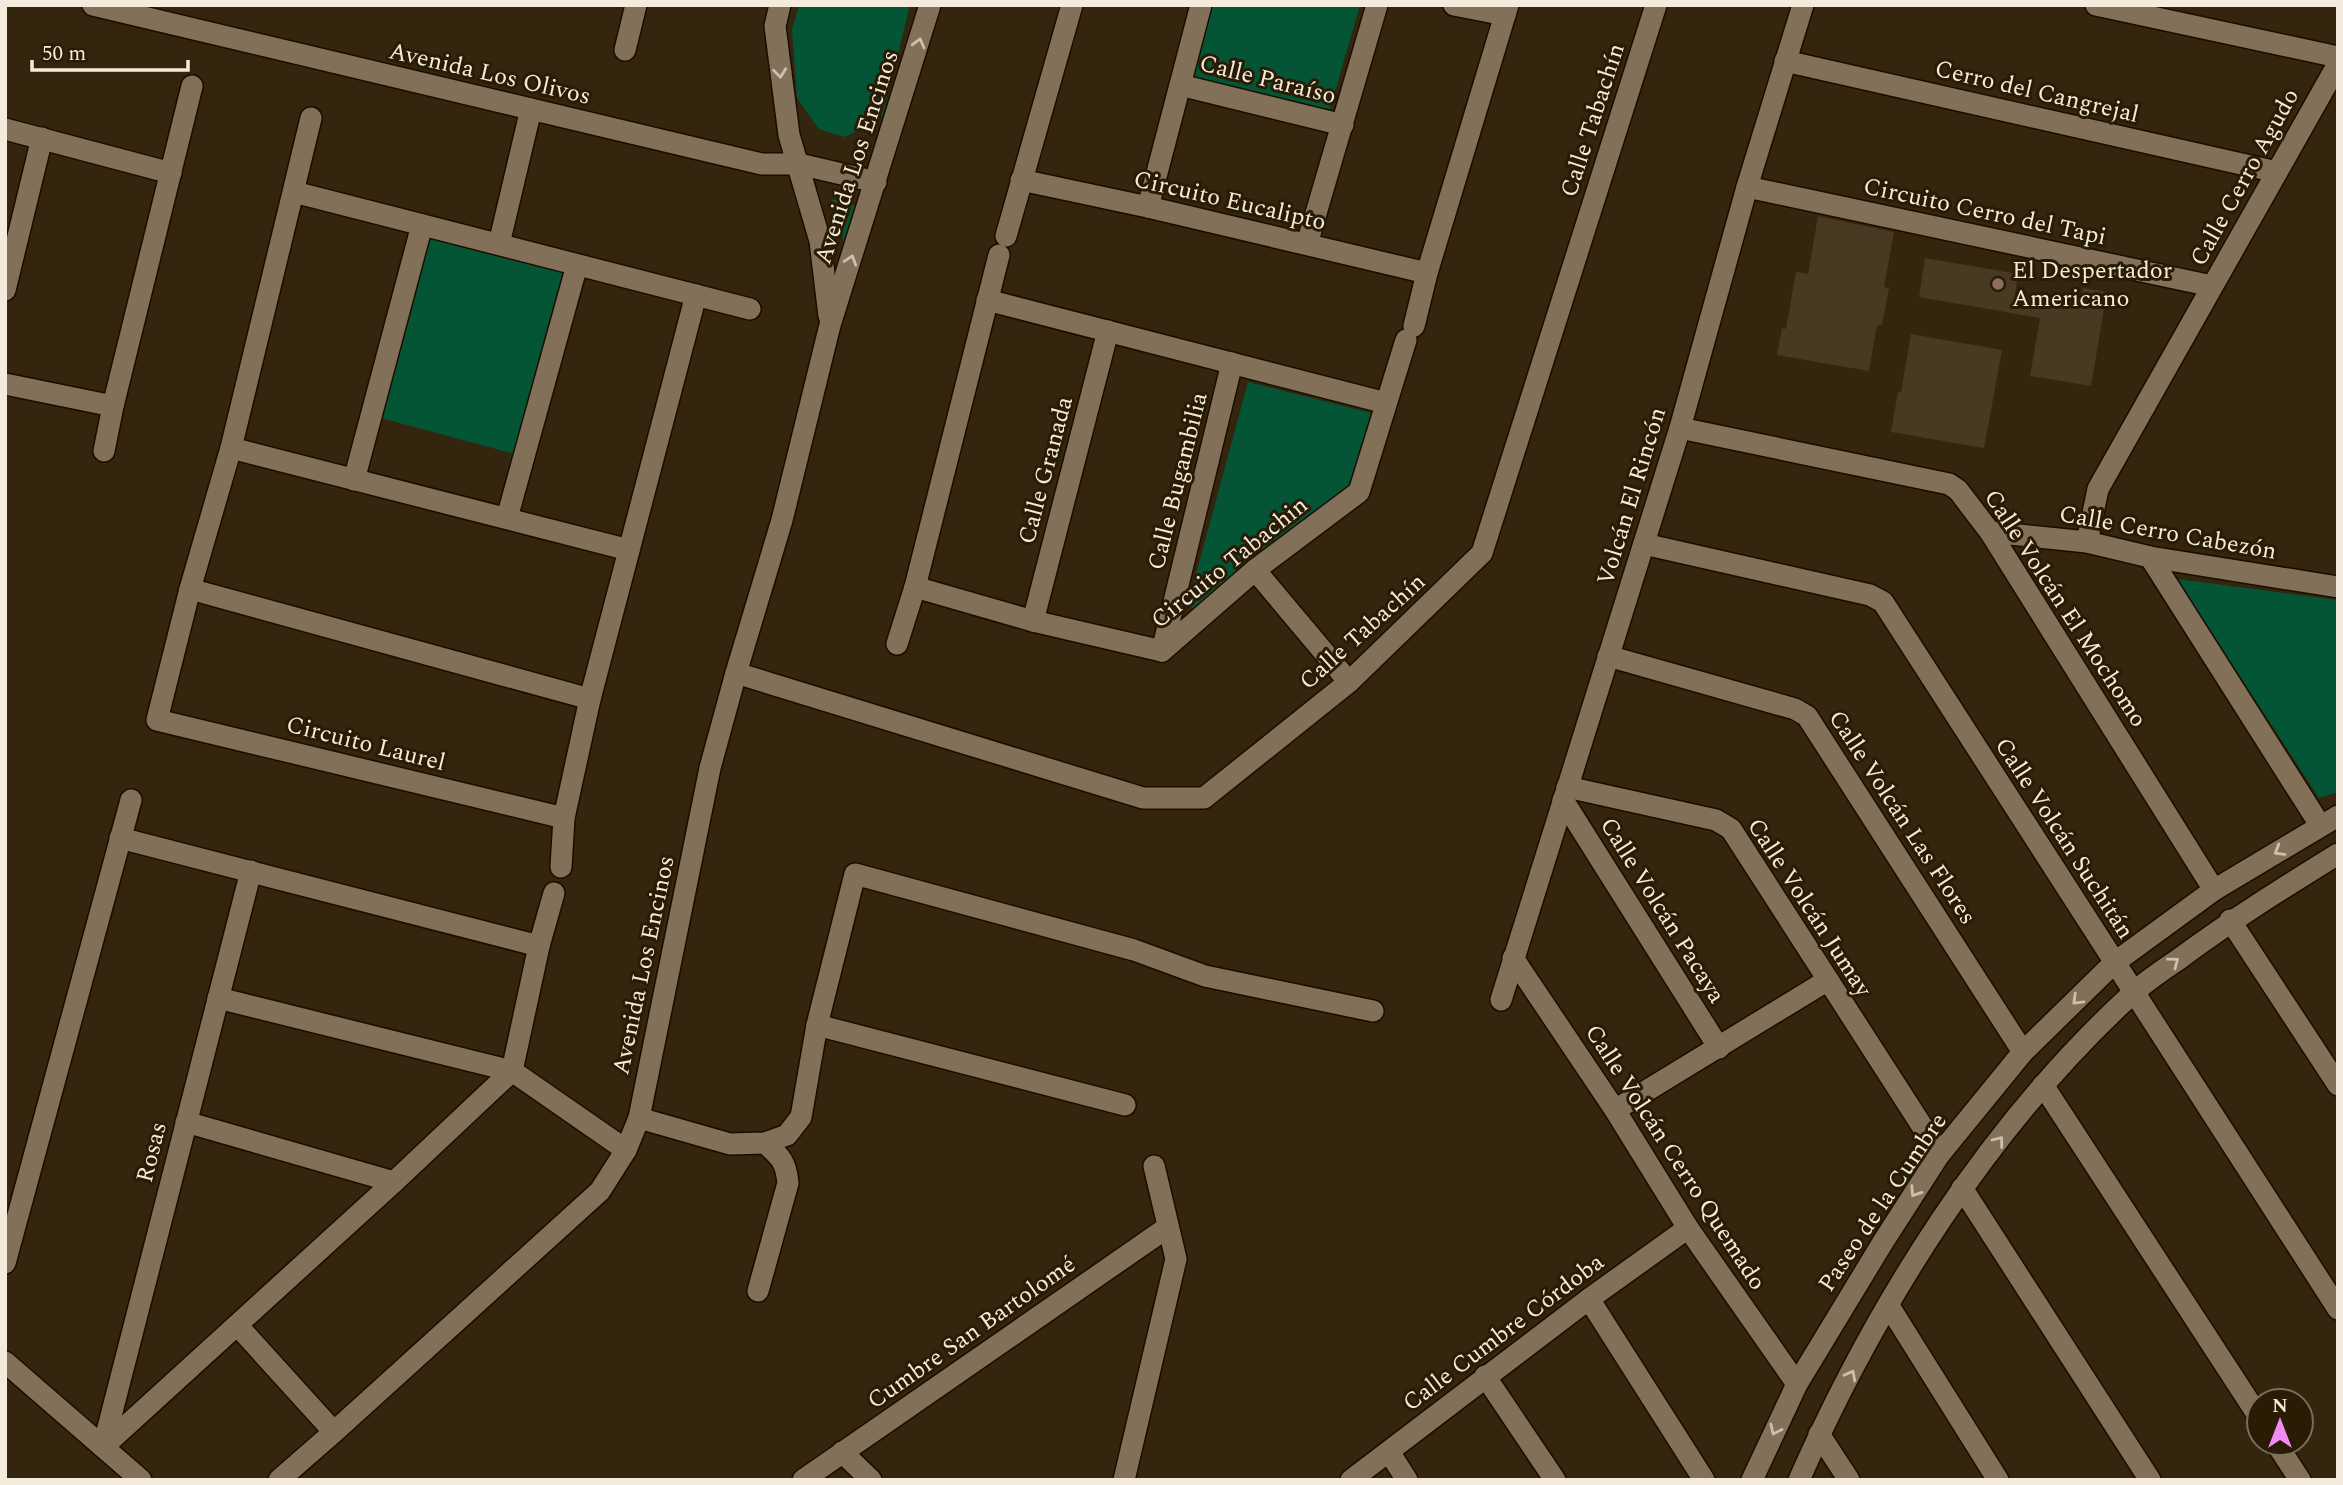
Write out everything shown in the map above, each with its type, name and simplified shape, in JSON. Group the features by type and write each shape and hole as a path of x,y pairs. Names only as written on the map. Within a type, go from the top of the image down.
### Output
{"street":[{"name":"Avenida Los Olivos","path":"93,5 762,164 799,164 876,182"},
{"path":"625,50 636,5"},
{"name":"Avenida Los Encinos","path":"780,5 775,26 789,135 820,241 831,325"},
{"name":"Avenida Los Encinos","path":"279,1480 600,1191 626,1150 639,1118 710,768 782,520 831,325 930,5"},
{"path":"897,643 915,587 1002,245 1072,5"},
{"path":"1148,207 1201,5"},
{"path":"1307,244 1377,5"},
{"path":"1427,273 1506,10 1454,5"},
{"name":"Calle Tabachín","path":"736,673 1143,797 1204,797 1349,682 1482,553 1656,5"},
{"name":"Volcán El Rincón","path":"1501,1000 1680,428 1747,187 1803,5"},
{"path":"2096,5 2338,57"},
{"name":"Cerro del Cangrejal","path":"1785,61 2277,172"},
{"name":"Calle Cerro Agudo","path":"2087,542 2098,489 2338,64"},
{"name":"Calle Paraíso","path":"1180,85 1343,125"},
{"path":"104,451 192,86"},
{"path":"499,244 531,109"},
{"path":"311,118 231,447 190,589 590,699"},
{"path":"5,129 171,173"},
{"path":"5,289 43,138"},
{"name":"Circuito Eucalipto","path":"1021,180 1427,273"},
{"name":"Circuito Cerro del Tapi","path":"1747,187 2213,286"},
{"path":"294,192 750,309"},
{"path":"354,480 422,225"},
{"path":"507,518 577,265"},
{"name":"Circuito Tabachin","path":"915,587 1033,621 1162,651 1255,570 1359,492 1427,273"},
{"path":"561,867 564,818 590,699 696,295"},
{"path":"987,300 1386,403"},
{"name":"Calle Granada","path":"1033,621 1108,331"},
{"name":"Calle Bugambilia","path":"1162,651 1232,363"},
{"path":"5,384 113,406"},
{"name":"Calle Volcán El Mochomo","path":"1680,428 1949,484 1958,490 1990,532 2214,890"},
{"path":"231,447 629,550"},
{"name":"Calle Cerro Cabezón","path":"1990,532 2087,542 2150,557 2338,587"},
{"name":"Calle Volcán Suchitán","path":"1644,544 1870,595 1883,602 2338,1309"},
{"path":"2150,557 2329,821"},
{"path":"1255,570 1349,682"},
{"name":"Circuito Laurel","path":"190,589 157,720 564,818"},
{"name":"Calle Volcán Las Flores","path":"1608,656 1795,709 1807,716 2023,1052"},
{"name":"Calle Volcán Jumay","path":"1565,793 1716,820 1731,829 1940,1154"},
{"name":"Calle Volcán Pacaya","path":"1565,793 1719,1048"},
{"path":"5,1263 131,800"},
{"name":"Paseo de la Cumbre","path":"1752,1480 1797,1384 1883,1242 1940,1154 2023,1052 2114,963 2214,890 2329,821"},
{"path":"120,838 538,946"},
{"path":"1799,1480 1819,1434 1889,1306 1962,1188 2043,1084 2134,993 2230,920 2338,854"},
{"name":"Rosas","path":"103,1447 251,871"},
{"path":"639,1118 730,1144 765,1143 788,1135 801,1117 817,1025 855,874 1134,950 1205,976 1373,1012"},
{"path":"103,1447 512,1071 538,946 554,893"},
{"path":"2230,920 2338,1085"},
{"name":"Calle Volcán Cerro Quemado","path":"1513,958 1615,1110 1688,1228 1797,1384"},
{"path":"1615,1110 1828,980"},
{"path":"218,998 512,1071 626,1150"},
{"path":"817,1025 1125,1105"},
{"path":"2043,1084 2245,1395"},
{"path":"186,1122 394,1182"},
{"path":"758,1291 788,1183 786,1166 779,1155 765,1143"},
{"path":"1125,1480 1176,1259 1154,1166"},
{"path":"1962,1188 2150,1480"},
{"name":"Cumbre San Bartolomé","path":"803,1480 1168,1227"},
{"name":"Calle Cumbre Córdoba","path":"1351,1480 1485,1376 1688,1228"},
{"path":"1589,1299 1704,1480"},
{"path":"1889,1306 1998,1480"},
{"path":"237,1325 334,1432"},
{"path":"5,1362 141,1480"},
{"path":"1485,1376 1555,1480"},
{"path":"1819,1434 1849,1480"},
{"path":"842,1452 871,1480"},
{"path":"1389,1452 1407,1480"},
{"path":"2285,1457 2300,1480"}],"green space":[{"path":"799,5 910,5 883,114 873,125 844,137 819,129 797,98 792,30"},
{"path":"1213,5 1360,5 1328,116 1190,79"},
{"path":"832,199 855,205 844,242"},
{"path":"429,237 566,273 515,454 381,418"},
{"path":"1248,382 1375,414 1351,492 1198,614 1188,604"},
{"path":"2177,579 2338,600 2338,792 2319,798"}],"building":[{"path":"1818,216 1894,232 1884,287 1889,288 1882,325 1877,325 1869,371 1777,355 1782,328 1786,329 1796,272 1808,274"},
{"path":"1925,258 2018,274 2015,295 2079,306 2083,288 2107,292 2091,386 2030,376 2040,318 1919,297"},
{"path":"1911,334 2002,350 1984,448 1891,432"}],"place":[{"name":"El Despertador Americano","path":"1998,284"}]}
